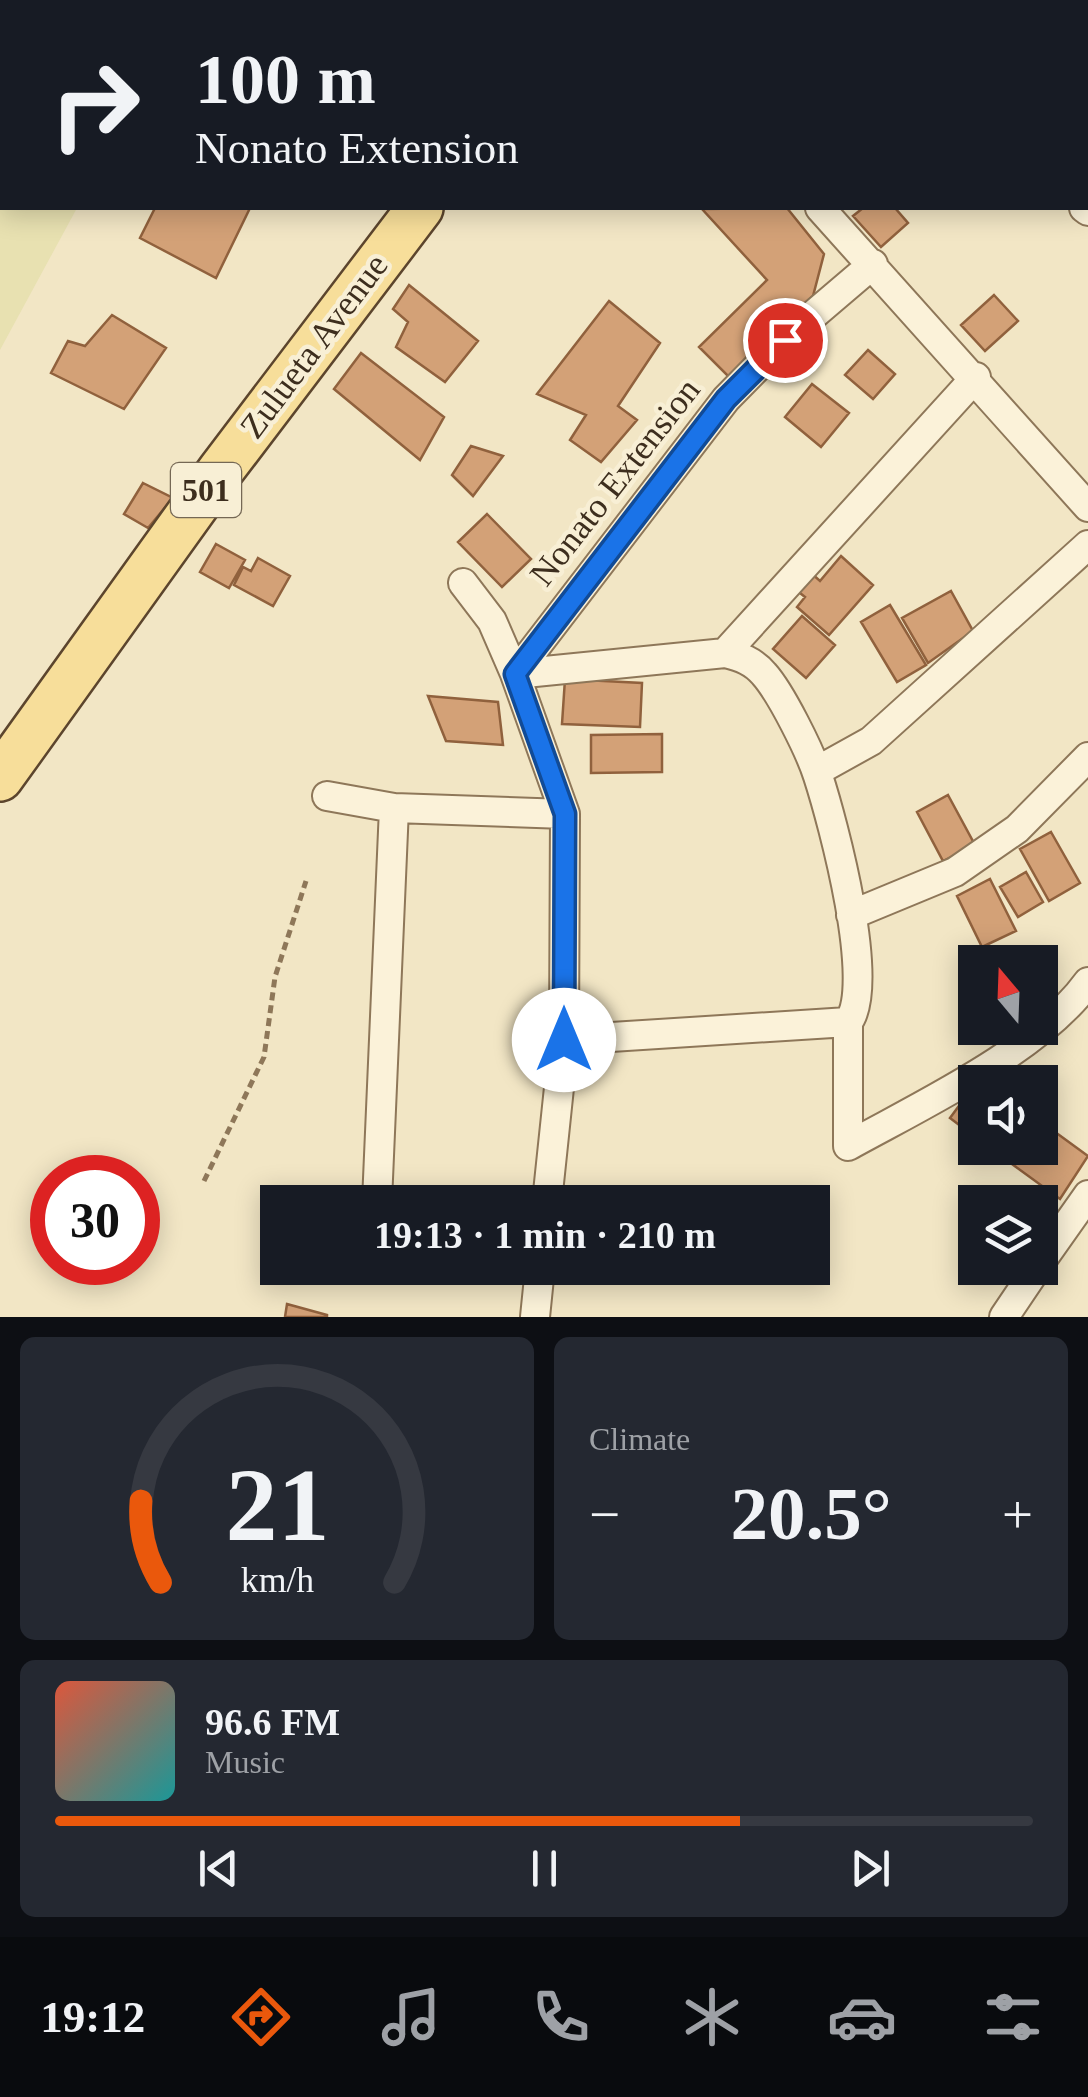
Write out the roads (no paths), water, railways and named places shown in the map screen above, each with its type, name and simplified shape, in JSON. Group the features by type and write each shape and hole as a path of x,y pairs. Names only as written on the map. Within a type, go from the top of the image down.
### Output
{"main road":[{"name":"Zulueta Avenue","path":"0,778 221,470 418,210"}],"street":[{"path":"822,210 918,318 976,376 1088,507"},
{"name":"Nonato Extension","path":"515,674 726,399 785,340 873,264"},
{"path":"725,653 976,376"},
{"path":"817,771 871,740 1088,544"},
{"path":"463,582 492,621 565,814 564,1040 549,1185"},
{"path":"515,674 725,653 746,658 766,676 817,771 852,915 857,1010 848,1022 848,1146 960,1084 1068,1010 1088,982"},
{"path":"852,915 955,872 1017,829 1088,757"},
{"path":"327,796 394,808 565,814"},
{"path":"378,1185 394,808"},
{"path":"564,1040 848,1022"},
{"path":"1058,1237 1088,1194"},
{"path":"535,1317 538,1285"},
{"path":"1004,1317 1025,1285"}]}
